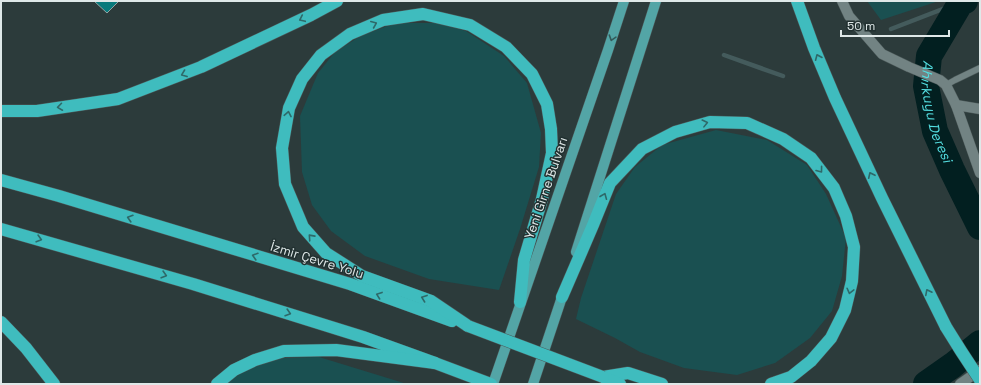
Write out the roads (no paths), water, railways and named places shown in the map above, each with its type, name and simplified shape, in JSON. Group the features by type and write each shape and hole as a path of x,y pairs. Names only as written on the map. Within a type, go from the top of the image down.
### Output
{"highway":[{"path":"1,111 37,110 118,99 201,67 311,15 337,1"},
{"path":"797,1 814,48 882,198 946,326 980,380"},
{"path":"468,326 431,301 362,276 326,253 303,227 285,184 282,148 289,108 302,79 321,55 350,34 384,20 423,14 470,25 506,47 532,74 546,104 551,129 552,154 542,199 524,260 520,302"},
{"path":"562,297 610,183 642,150 676,132 710,122 747,124 783,139 811,158 834,188 846,216 854,247 852,281 845,310 831,338 810,361 791,377 771,384"},
{"name":"İzmir Çevre Yolu","path":"1,180 59,196 350,284 468,326 620,384"},
{"path":"1,229 193,284 363,337 492,384"},
{"path":"1,322 26,348 54,384"},
{"path":"217,384 234,370 255,360 284,351 336,350 435,364"},
{"path":"603,377 628,373 662,384"}],"main road":[{"name":"Yeni Girne Bulvarı","path":"492,384 624,1"},
{"path":"533,384 656,1"}],"street":[{"path":"842,1 849,16 882,54 943,82 956,105 980,173"},
{"path":"956,105 980,109"},
{"path":"960,384 980,370"}],"lane":[{"path":"943,82 980,68"}],"waterway":[{"name":"Ahırkuyu Deresi","path":"965,1 961,2 929,56 926,86 935,131 980,227"},
{"path":"891,29 961,2"},
{"path":"724,55 783,76"},
{"name":"Ahırkuyu Deresi","path":"926,384 980,343"}]}
